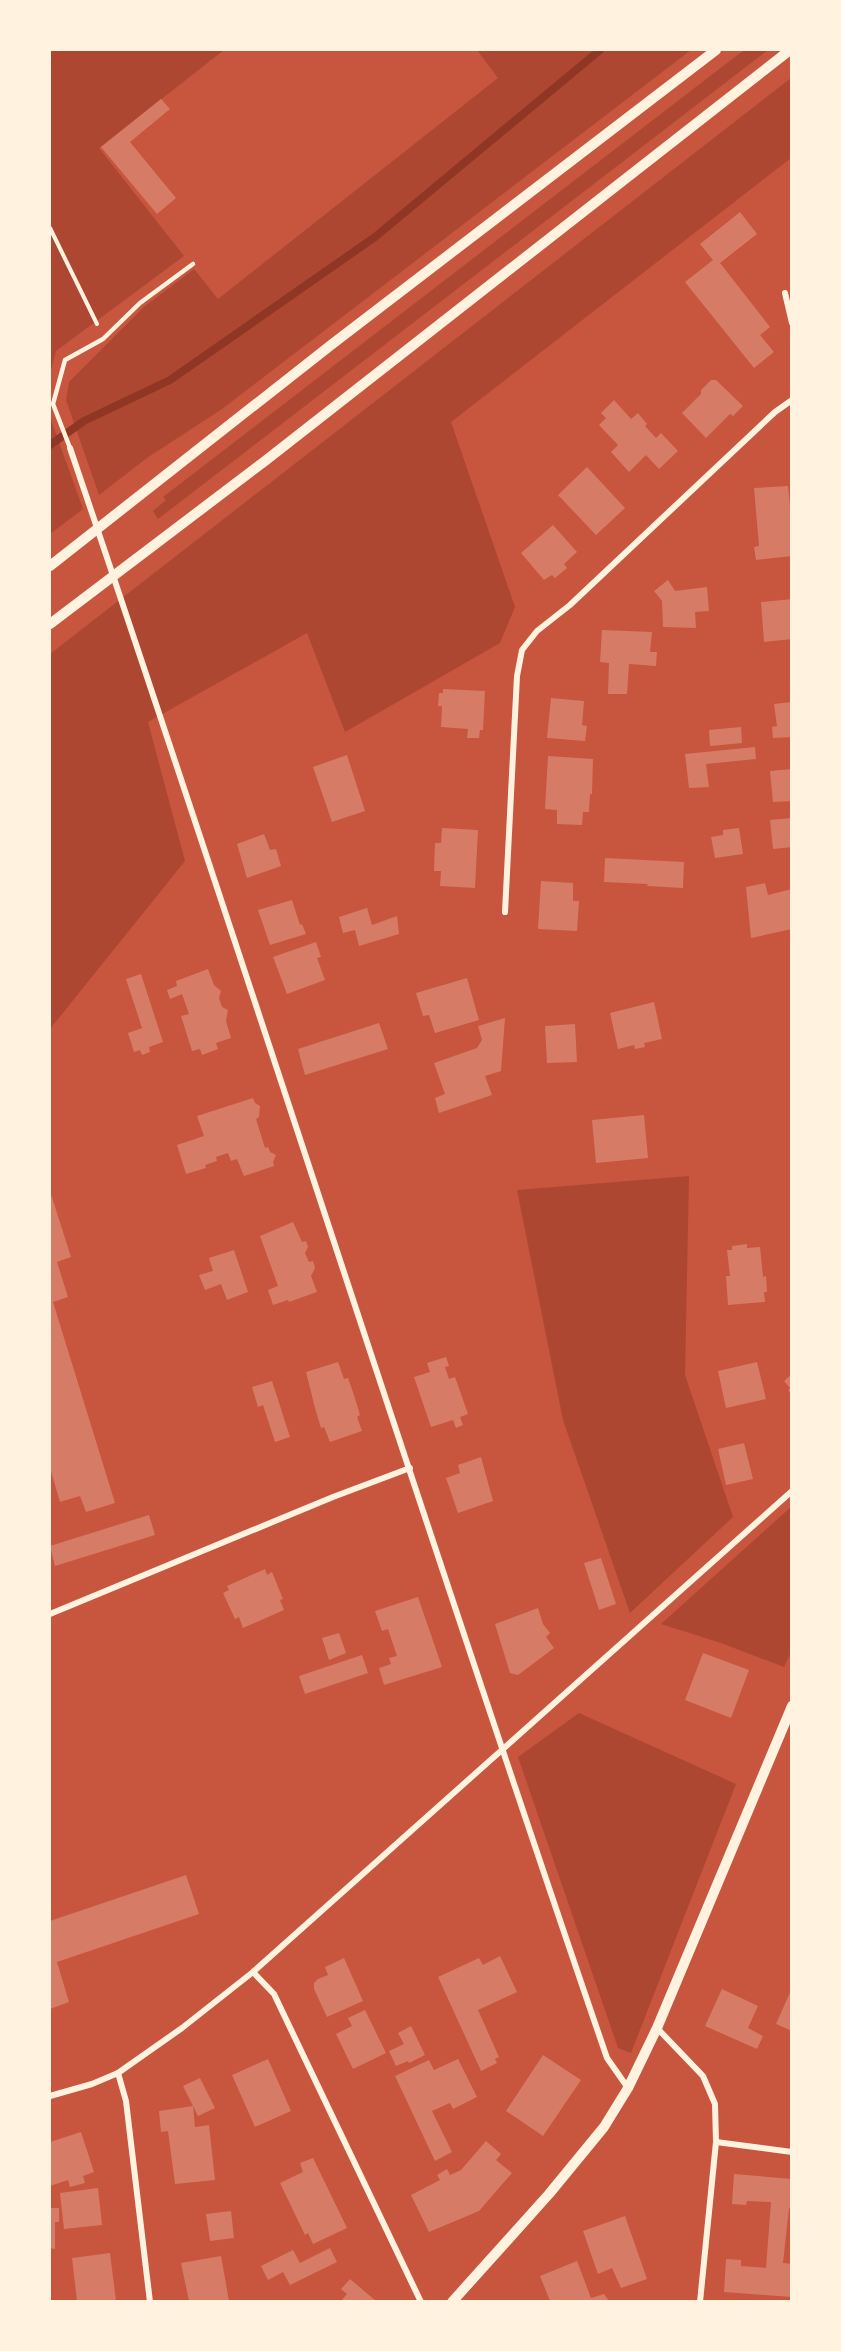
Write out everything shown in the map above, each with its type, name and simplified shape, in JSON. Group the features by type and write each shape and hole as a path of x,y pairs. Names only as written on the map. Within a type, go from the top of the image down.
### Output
{"street":[{"path":"50,566 716,50"},
{"path":"50,624 209,504 789,50"},
{"path":"785,293 792,323"},
{"path":"504,912 517,676 522,650 537,631 570,605 775,412 792,400"},
{"path":"70,448 410,1468 500,1749 606,2058 628,2088"},
{"path":"50,1614 333,1497 410,1468"},
{"path":"50,2096 92,2084 118,2073 182,2028 254,1972 500,1749 792,1491"},
{"path":"452,2301 549,2194 604,2127 628,2088 657,2028 792,1706"},
{"path":"254,1972 274,1994 421,2301"},
{"path":"657,2028 703,2076 715,2104 716,2142 700,2301"},
{"path":"118,2073 126,2101 150,2301"},
{"path":"716,2142 792,2152"}],"lane":[{"path":"70,448 53,404 65,360 104,339 140,303 193,264"}],"path":[{"path":"50,228 104,339"}],"shaded area":[{"path":"50,50 224,50 99,148 184,256 56,351 50,374"},
{"path":"477,50 691,50 222,409 147,458 99,495 66,400 69,382 145,306 194,269 218,299 498,78"},
{"path":"744,50 768,50 158,519 153,511 166,500 163,497"},
{"path":"791,78 791,158 451,422 515,607 500,643 345,732 307,633 148,722 185,861 50,1029 50,654"},
{"path":"50,417 83,509 50,534"},
{"path":"689,1176 685,1375 733,1517 630,1613 563,1420 517,1190"},
{"path":"791,1507 792,1650 784,1667 721,1643 661,1624"},
{"path":"579,1713 736,1784 631,2053 618,2048 518,1757"}],"building":[{"path":"161,99 170,109 130,142 176,198 157,214 101,147"},
{"path":"740,212 757,234 720,263 770,327 760,335 774,352 754,368 685,282 713,260 700,244"},
{"path":"711,380 716,380 743,406 733,416 730,414 706,438 682,413"},
{"path":"614,400 631,419 638,413 647,424 645,426 656,438 661,433 678,451 659,469 646,455 629,472 611,452 618,445 599,425 606,418 601,413"},
{"path":"587,467 625,508 596,535 558,495"},
{"path":"788,486 792,556 756,560 754,547 759,546 754,488"},
{"path":"553,525 577,552 564,564 567,568 555,578 552,575 544,580 521,553"},
{"path":"668,580 675,591 707,587 709,611 695,612 696,628 663,627 662,601 654,591"},
{"path":"792,599 792,639 764,642 761,602"},
{"path":"602,630 652,632 650,652 657,652 656,666 629,664 627,694 608,694 609,663 600,662"},
{"path":"443,689 485,691 483,730 480,730 479,738 467,738 468,729 441,727 442,706 438,706 439,693 443,693"},
{"path":"551,698 584,701 582,725 587,726 585,741 547,738"},
{"path":"792,702 792,737 773,738 772,727 777,726 774,704"},
{"path":"741,727 742,743 710,746 709,730"},
{"path":"755,747 756,759 706,764 709,787 689,788 685,754"},
{"path":"347,755 365,811 332,822 313,767"},
{"path":"548,756 593,759 589,812 583,812 582,825 557,824 557,810 545,809"},
{"path":"792,769 792,801 773,802 770,771"},
{"path":"792,818 792,847 773,849 770,820"},
{"path":"442,828 478,830 475,888 440,886 441,871 434,871 435,843 441,843"},
{"path":"739,828 743,854 715,858 711,837 723,835 723,830"},
{"path":"264,834 270,850 276,849 281,866 247,878 237,844"},
{"path":"605,858 684,862 683,888 604,882"},
{"path":"541,881 573,883 573,901 579,901 577,931 538,929"},
{"path":"765,883 768,895 792,889 792,929 751,938 746,887"},
{"path":"292,900 300,925 302,924 306,934 270,945 258,910"},
{"path":"367,908 372,925 397,916 399,934 359,946 355,930 343,933 339,917"},
{"path":"316,942 321,957 317,958 325,980 287,994 273,957"},
{"path":"208,969 214,985 221,991 219,998 222,1007 228,1010 226,1021 231,1038 216,1043 218,1049 202,1055 200,1049 192,1051 181,1016 189,1014 182,994 170,999 167,990 177,986 176,981"},
{"path":"141,974 163,1042 149,1047 150,1052 142,1055 140,1050 134,1052 128,1033 142,1028 126,979"},
{"path":"467,978 479,1020 435,1033 429,1015 423,1016 416,993"},
{"path":"654,1002 662,1039 644,1043 645,1047 635,1049 634,1045 618,1049 610,1013"},
{"path":"505,1018 501,1071 485,1076 492,1095 439,1113 435,1098 445,1094 434,1063 477,1048 482,1040 478,1026"},
{"path":"379,1023 388,1049 305,1075 298,1049"},
{"path":"575,1024 577,1062 547,1063 545,1026"},
{"path":"253,1098 260,1106 259,1117 256,1119 265,1148 268,1147 270,1152 276,1155 274,1166 244,1176 237,1159 231,1161 228,1153 216,1157 217,1161 205,1165 206,1168 186,1174 177,1145 204,1136 197,1116"},
{"path":"644,1115 648,1158 596,1163 592,1120"},
{"path":"50,1191 71,1257 57,1262 68,1297 53,1302 115,1503 86,1512 80,1496 60,1502 50,1468"},
{"path":"293,1222 302,1242 306,1241 308,1247 305,1253 309,1262 313,1261 315,1268 311,1276 317,1292 273,1305 268,1290 278,1286 260,1236"},
{"path":"747,1244 747,1248 760,1247 763,1277 766,1276 765,1302 728,1305 726,1276 730,1276 727,1250 732,1250 732,1246"},
{"path":"234,1250 248,1292 227,1300 221,1284 205,1290 199,1275 213,1271 209,1258"},
{"path":"446,1357 449,1366 445,1367 449,1379 455,1377 468,1414 460,1417 463,1425 456,1428 453,1420 431,1427 414,1377 430,1372 427,1363"},
{"path":"338,1362 344,1379 348,1378 354,1395 360,1415 357,1417 362,1431 330,1442 324,1427 321,1428 306,1372"},
{"path":"757,1362 766,1399 726,1408 718,1371"},
{"path":"792,1374 792,1395 784,1381"},
{"path":"272,1381 290,1437 275,1442 263,1405 258,1407 252,1387"},
{"path":"744,1443 753,1479 726,1485 718,1449"},
{"path":"481,1457 493,1501 458,1513 446,1478 460,1473 458,1465"},
{"path":"149,1515 155,1535 55,1566 50,1546"},
{"path":"601,1558 616,1604 599,1610 584,1563"},
{"path":"265,1569 267,1575 272,1572 283,1599 280,1600 284,1610 243,1628 239,1617 235,1619 223,1593 229,1590 227,1586"},
{"path":"418,1597 442,1667 384,1685 379,1668 391,1664 389,1658 397,1656 388,1629 382,1631 375,1611"},
{"path":"538,1608 543,1624 550,1633 546,1637 554,1648 518,1675 510,1673 495,1624"},
{"path":"339,1633 346,1653 329,1660 322,1638"},
{"path":"703,1653 749,1670 731,1718 685,1700"},
{"path":"362,1655 368,1673 305,1694 299,1676"},
{"path":"186,1875 199,1914 57,1962 69,2002 50,2009 50,1921"},
{"path":"500,1956 517,1992 478,2010 499,2057 495,2059 497,2063 481,2071 438,1977 479,1958 483,1965"},
{"path":"344,1958 363,2001 327,2017 314,1989 314,1983 328,1975 325,1967"},
{"path":"792,1988 792,2031 776,2024"},
{"path":"722,1989 758,2006 748,2028 763,2036 757,2049 705,2026"},
{"path":"365,2010 386,2053 353,2069 336,2034 352,2026 348,2018"},
{"path":"411,2026 425,2055 409,2063 408,2061 396,2066 389,2051 404,2044 398,2033"},
{"path":"543,2055 581,2080 543,2136 506,2111"},
{"path":"268,2059 291,2111 255,2127 232,2075"},
{"path":"458,2059 477,2097 453,2109 450,2103 432,2111 452,2152 435,2161 395,2076 429,2060 434,2070"},
{"path":"200,2078 215,2108 198,2116 183,2086"},
{"path":"193,2106 195,2127 209,2125 215,2180 175,2184 168,2131 161,2132 159,2111"},
{"path":"81,2132 94,2172 83,2176 85,2183 70,2187 68,2180 50,2186 50,2142"},
{"path":"486,2141 501,2154 496,2160 512,2173 479,2211 429,2232 411,2195 440,2180 437,2175 447,2169 450,2175 461,2170"},
{"path":"313,2158 347,2228 313,2244 308,2233 305,2235 280,2183 303,2172 300,2163"},
{"path":"734,2174 792,2179 792,2208 789,2208 783,2263 792,2264 792,2297 724,2292 726,2259 741,2260 741,2266 766,2268 771,2202 747,2201 746,2205 732,2204"},
{"path":"98,2188 102,2225 64,2229 60,2193"},
{"path":"50,2208 59,2208 59,2222 55,2222 55,2249 50,2248"},
{"path":"231,2211 234,2238 210,2241 206,2214"},
{"path":"625,2216 647,2279 621,2288 612,2268 598,2274 583,2231"},
{"path":"330,2248 337,2262 290,2285 283,2272 268,2280 261,2266 293,2250 300,2263"},
{"path":"110,2253 116,2301 77,2301 72,2258"},
{"path":"221,2256 229,2301 189,2301 181,2263"},
{"path":"577,2261 591,2298 604,2294 609,2301 550,2301 540,2276"},
{"path":"350,2279 376,2301 341,2301 347,2294 341,2289"}],"waterway":[{"path":"50,445 84,421 170,380 375,237 600,50"}]}
